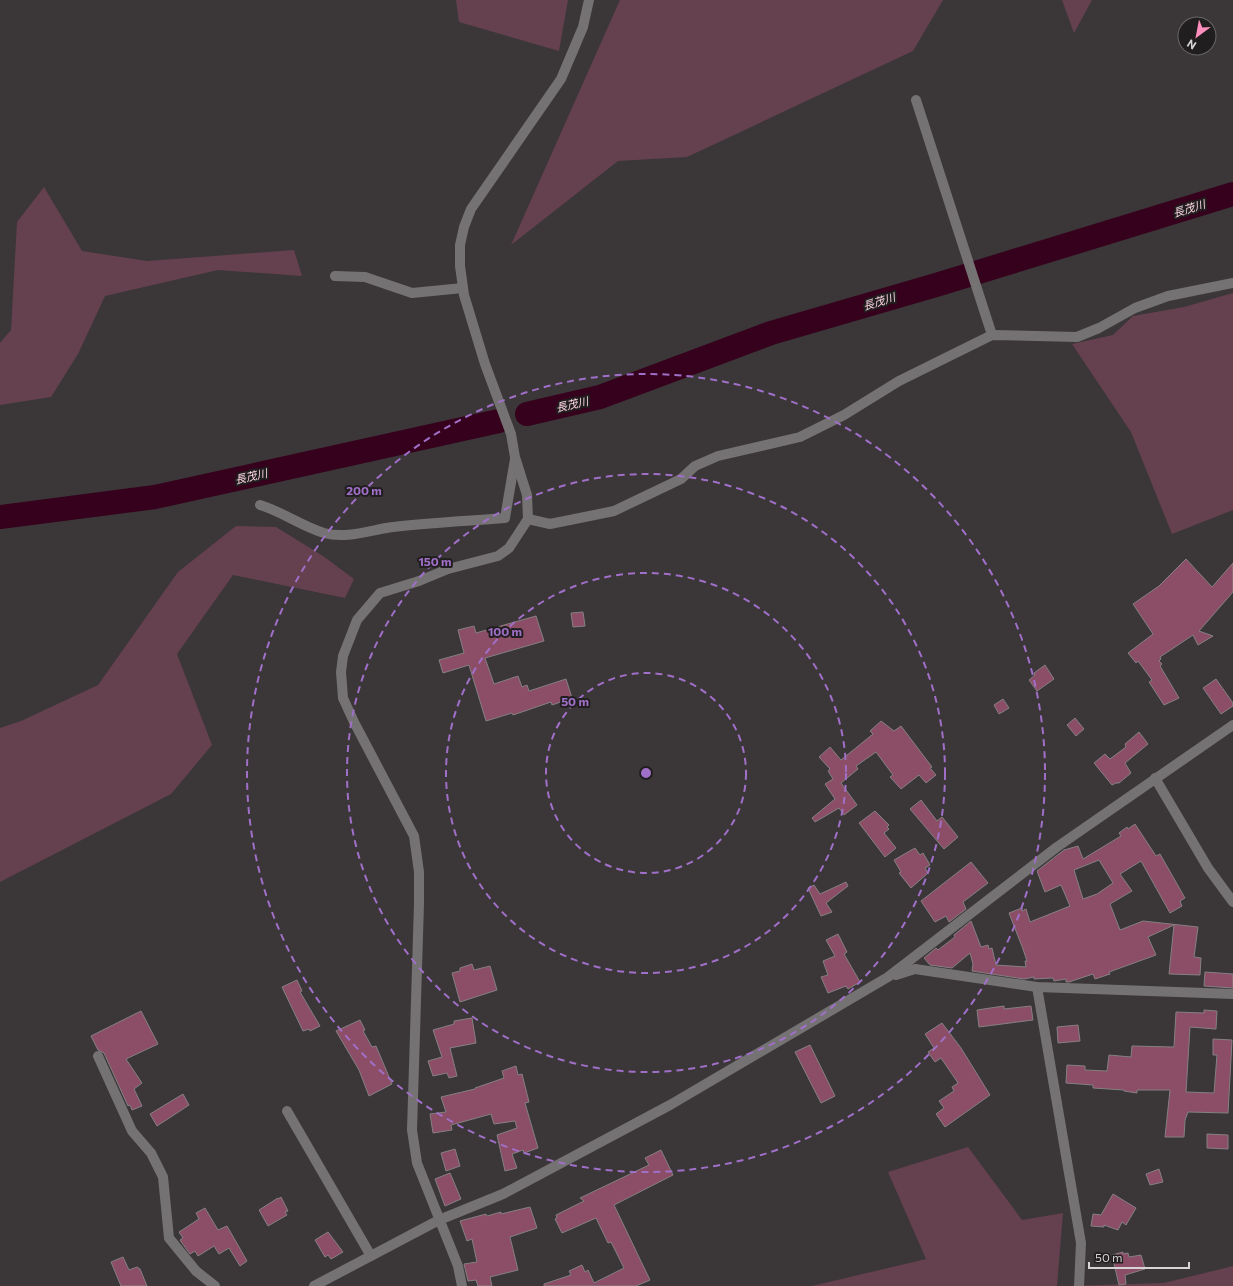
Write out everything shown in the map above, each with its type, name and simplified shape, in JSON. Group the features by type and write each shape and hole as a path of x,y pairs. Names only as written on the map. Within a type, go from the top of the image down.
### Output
{"street":[{"path":"462,1286 458,1266 417,1163 412,1130 419,904 419,872 414,836 348,710 343,698 341,672 343,656 357,620 380,593 419,581 448,569 498,556 509,548 528,518 527,495 515,457 511,434 486,364 463,288 460,246 464,227 471,209 561,79 583,27 589,0"},
{"path":"916,100 974,284 992,335"},
{"path":"335,276 365,277 412,293 463,288"},
{"path":"528,518 550,524 614,511 681,479 695,466 718,456 800,437 844,415 899,381 992,335 1077,337 1100,328 1135,308 1168,296 1233,283"},
{"path":"260,505 274,509 303,525 325,533 351,535 392,527 505,518 515,457"},
{"path":"314,1286 439,1220 503,1194 670,1105 888,978 1057,847 1233,725"},
{"path":"1155,778 1208,868 1233,902"},
{"path":"888,978 915,969 1037,987 1233,994"},
{"path":"1037,987 1081,1243 1079,1286"},
{"path":"98,1056 132,1130 151,1153 163,1177 169,1238 196,1271 214,1286"},
{"path":"287,1111 371,1256"}],"shaded area":[{"path":"456,0 568,0 559,51 459,22"},
{"path":"620,0 943,0 913,51 687,157 618,161 511,245"},
{"path":"1062,0 1092,0 1074,33"},
{"path":"44,187 82,251 147,261 294,250 302,276 218,270 105,296 78,354 51,397 0,405 0,343 11,330 17,222"},
{"path":"1233,293 1233,510 1172,534 1131,432 1072,344 1113,335 1133,316 1184,307"},
{"path":"236,526 276,527 323,556 354,579 345,598 233,575 177,654 212,745 171,794 0,882 0,728 21,721 98,685 178,572"},
{"path":"968,1147 1022,1220 1063,1213 1057,1286 812,1286 926,1259 888,1172"},
{"path":"1233,1266 1233,1286 1068,1286 1164,1283"}],"building":[{"path":"1186,559 1212,587 1233,563 1233,592 1199,631 1213,636 1198,645 1193,635 1160,657 1161,659 1159,661 1162,664 1160,666 1179,698 1164,705 1149,682 1152,680 1138,661 1136,663 1128,653 1153,634 1133,604 1159,586"},
{"path":"583,612 585,626 573,627 571,613"},
{"path":"536,616 544,641 485,658 494,684 518,676 522,687 527,685 529,691 566,679 572,698 552,705 551,702 513,715 512,713 486,721 469,665 443,673 439,660 464,653 458,630 474,626 476,633"},
{"path":"1045,665 1054,679 1037,691 1029,680 1035,675 1034,673"},
{"path":"1216,679 1233,703 1233,706 1221,714 1203,688"},
{"path":"1003,699 1009,708 999,714 994,705"},
{"path":"1075,718 1084,729 1076,736 1067,725"},
{"path":"881,721 894,731 901,726 932,767 930,768 936,775 926,783 919,775 901,789 890,777 893,775 876,752 856,766 858,769 841,783 857,805 844,815 839,808 815,822 812,818 835,799 825,784 833,779 828,771 830,769 819,757 830,747 841,760 873,734 870,731"},
{"path":"1139,732 1148,744 1125,763 1131,773 1119,783 1112,785 1094,763 1105,754 1110,759 1126,747 1125,744"},
{"path":"921,800 937,821 942,817 958,837 944,849 910,809"},
{"path":"875,811 889,825 887,827 889,829 884,833 896,848 885,857 859,823"},
{"path":"1135,824 1156,856 1160,854 1185,898 1180,901 1182,906 1170,913 1141,861 1120,874 1132,891 1110,904 1120,930 1143,921 1198,927 1194,957 1201,958 1200,975 1169,974 1174,925 1148,937 1156,955 1109,972 1110,974 1095,979 1093,974 1066,982 1066,979 1054,981 1053,978 1034,979 1034,977 1024,979 972,971 973,964 970,953 952,968 930,965 924,958 936,948 938,950 955,937 954,935 971,921 981,947 988,945 989,949 992,948 996,965 1026,967 1025,961 1027,961 1009,913 1022,908 1022,911 1026,909 1030,922 1070,906 1061,885 1045,892 1037,871 1064,850 1078,846 1083,859 1121,836 1119,833 1127,827 1128,829","holes":["1099,860 1113,883 1097,894 1083,899 1074,870"]},
{"path":"915,848 920,855 923,853 930,865 925,868 928,873 911,888 899,873 901,872 894,860"},
{"path":"971,862 988,883 963,902 966,909 949,922 946,916 935,922 921,901"},
{"path":"846,882 848,886 826,903 832,912 821,916 808,888 814,885 820,894"},
{"path":"838,934 847,952 844,954 860,982 848,989 846,986 828,993 821,977 828,975 823,961 835,956 826,940"},
{"path":"472,964 474,970 490,966 497,990 460,1002 452,973 460,971 460,968"},
{"path":"1205,972 1233,974 1233,988 1204,986"},
{"path":"297,980 302,991 300,992 320,1026 310,1031 309,1029 303,1031 282,987"},
{"path":"1004,1006 1004,1009 1031,1006 1033,1020 979,1027 977,1010"},
{"path":"1204,1010 1217,1011 1216,1029 1190,1027 1186,1092 1214,1093 1217,1055 1213,1055 1213,1039 1232,1040 1228,1113 1188,1112 1185,1120 1184,1137 1165,1137 1170,1090 1137,1090 1137,1093 1124,1090 1093,1088 1093,1085 1066,1083 1067,1065 1085,1066 1085,1070 1107,1071 1109,1055 1131,1057 1132,1046 1174,1047 1176,1012 1204,1013"},
{"path":"141,1011 158,1044 126,1059 142,1083 134,1089 142,1106 132,1110 130,1105 128,1106 104,1053 98,1050 91,1036"},
{"path":"472,1018 476,1043 450,1048 457,1076 449,1078 447,1073 433,1076 428,1061 442,1057 433,1030 454,1024 454,1021"},
{"path":"360,1020 365,1030 363,1031 372,1047 376,1046 392,1084 369,1096 359,1070 336,1031"},
{"path":"942,1023 961,1048 990,1095 945,1127 936,1114 944,1108 939,1101 954,1091 952,1087 958,1083 941,1058 935,1062 928,1052 934,1048 925,1034"},
{"path":"1078,1025 1080,1041 1058,1043 1057,1027"},
{"path":"810,1045 835,1096 821,1103 795,1052"},
{"path":"516,1066 518,1075 522,1074 529,1102 525,1103 538,1148 524,1153 523,1150 512,1154 517,1168 505,1171 497,1135 517,1128 515,1121 494,1124 491,1114 451,1125 452,1130 433,1133 430,1114 446,1112 441,1097 475,1089 504,1078 502,1071"},
{"path":"183,1094 189,1105 157,1126 150,1114"},
{"path":"1207,1134 1228,1135 1228,1149 1207,1148"},
{"path":"455,1149 460,1166 446,1171 441,1153"},
{"path":"661,1150 673,1175 614,1205 650,1280 636,1286 544,1286 544,1284 571,1275 569,1271 582,1265 585,1272 588,1270 594,1283 624,1268 611,1242 608,1243 596,1218 562,1233 555,1219 557,1218 556,1215 584,1201 580,1198 649,1165 645,1158"},
{"path":"1159,1169 1163,1182 1150,1185 1146,1174"},
{"path":"450,1173 461,1199 445,1206 435,1179"},
{"path":"1113,1194 1136,1208 1126,1225 1122,1222 1118,1230 1104,1225 1104,1227 1091,1226 1093,1214 1101,1215"},
{"path":"281,1197 288,1211 285,1212 287,1215 268,1226 259,1210"},
{"path":"530,1207 537,1228 510,1237 518,1270 490,1277 492,1286 478,1286 476,1280 468,1281 464,1264 477,1262 472,1239 467,1241 460,1221 486,1214 487,1216 501,1212 501,1214"},
{"path":"205,1208 218,1230 227,1226 247,1261 240,1266 229,1248 219,1254 214,1246 198,1256 195,1251 190,1254 180,1240 183,1238 179,1232 199,1219 196,1213"},
{"path":"328,1232 343,1252 331,1259 328,1255 325,1257 315,1240"},
{"path":"1123,1252 1123,1254 1128,1253 1129,1257 1141,1255 1145,1269 1125,1275 1126,1284 1119,1285 1112,1255"},
{"path":"123,1257 129,1270 137,1267 140,1269 147,1286 121,1286 111,1262"}],"waterway":[{"name":"長茂川","path":"527,414 600,397 771,333 936,285 1233,194"},
{"name":"長茂川","path":"0,517 155,497 499,421"}]}
